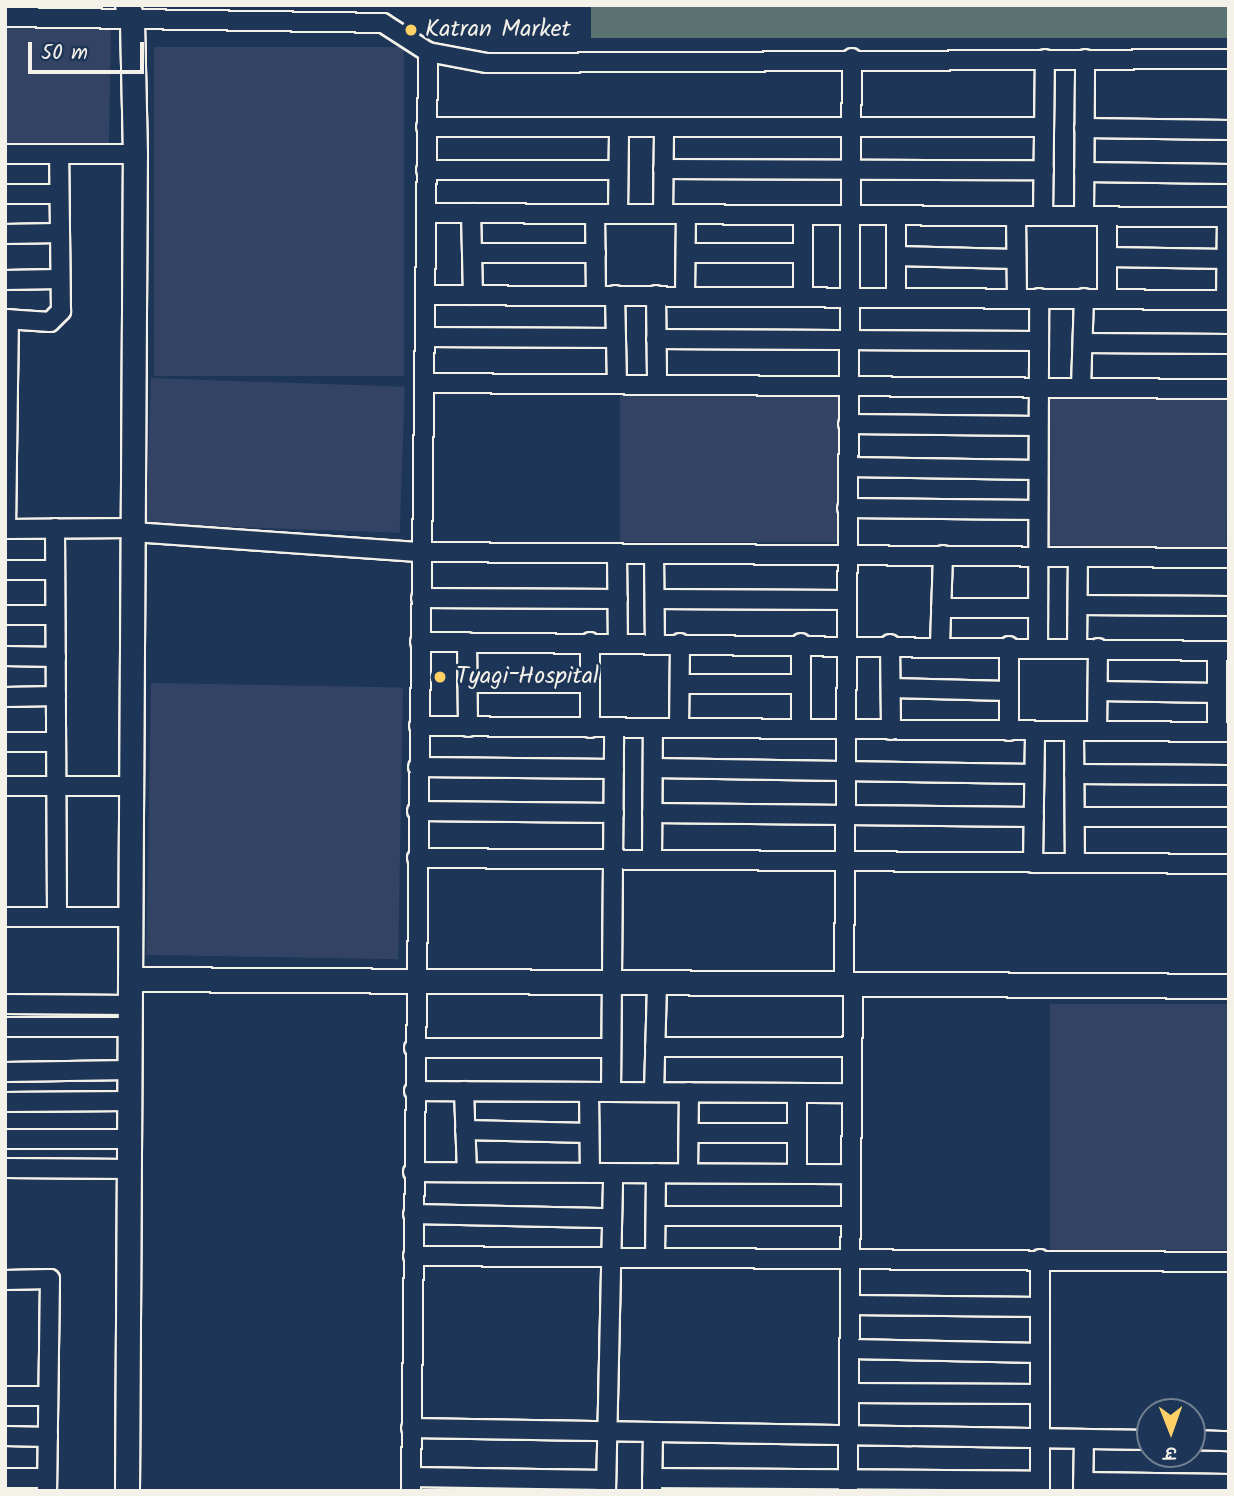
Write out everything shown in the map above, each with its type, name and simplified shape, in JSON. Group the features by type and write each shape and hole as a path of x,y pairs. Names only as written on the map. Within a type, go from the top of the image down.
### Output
{"street":[{"path":"5,17 132,12 383,23 428,52 487,63 852,58 1229,60"},
{"path":"127,1491 135,153 132,12"},
{"path":"428,52 414,1048 411,1484 606,1485 613,1173"},
{"path":"848,1486 852,1046 844,863 844,773 852,58"},
{"path":"1043,216 1045,59"},
{"path":"1084,216 1085,59"},
{"path":"426,127 1044,127"},
{"path":"618,214 619,127"},
{"path":"663,214 664,127"},
{"path":"1084,128 1229,130"},
{"path":"5,153 135,153"},
{"path":"59,154 57,318 7,319 5,528 133,530 421,552 1229,558"},
{"path":"663,169 1044,170"},
{"path":"426,170 618,170"},
{"path":"1084,172 1229,174"},
{"path":"5,194 58,194"},
{"path":"426,214 1228,217 1228,300 850,295 426,295"},
{"path":"471,214 473,295"},
{"path":"595,214 596,295"},
{"path":"685,295 686,214"},
{"path":"803,215 803,295"},
{"path":"895,215 896,296"},
{"path":"1016,216 1017,297"},
{"path":"1107,216 1107,299"},
{"path":"5,234 58,233"},
{"path":"472,253 596,253"},
{"path":"685,253 803,253"},
{"path":"896,256 1016,259"},
{"path":"1107,257 1227,259"},
{"path":"5,279 58,279"},
{"path":"615,295 617,383"},
{"path":"656,295 657,383"},
{"path":"1038,647 1039,298"},
{"path":"1082,387 1084,298"},
{"path":"425,337 616,338"},
{"path":"656,339 1039,341"},
{"path":"1083,343 1229,344"},
{"path":"424,383 849,383 1229,389"},
{"path":"848,424 1038,426"},
{"path":"848,467 1038,470"},
{"path":"848,508 1038,510"},
{"path":"55,528 57,917"},
{"path":"617,553 618,642"},
{"path":"654,554 655,642"},
{"path":"940,645 943,555"},
{"path":"1077,648 1078,557"},
{"path":"5,570 55,570"},
{"path":"421,598 618,599"},
{"path":"655,598 846,600"},
{"path":"1078,606 1229,606"},
{"path":"941,608 1038,608"},
{"path":"5,615 55,615"},
{"path":"419,726 1223,732 1217,693 1223,651 846,643 420,642"},
{"path":"467,642 468,727"},
{"path":"590,642 590,727"},
{"path":"679,728 680,643"},
{"path":"801,643 802,729"},
{"path":"890,644 891,730"},
{"path":"1009,646 1009,731"},
{"path":"1097,732 1098,648"},
{"path":"5,656 56,657"},
{"path":"467,683 590,683"},
{"path":"680,684 801,684"},
{"path":"891,688 1009,691"},
{"path":"1098,691 1217,693"},
{"path":"5,697 56,696"},
{"path":"611,1092 614,728"},
{"path":"652,860 653,728"},
{"path":"1033,863 1035,731"},
{"path":"1074,731 1075,863"},
{"path":"5,742 56,742"},
{"path":"418,767 614,769"},
{"path":"653,768 1034,774"},
{"path":"1074,774 1229,775"},
{"path":"5,786 131,786"},
{"path":"417,811 614,813"},
{"path":"653,813 1034,817"},
{"path":"1074,817 1229,817"},
{"path":"417,858 1229,864"},
{"path":"5,917 130,917"},
{"path":"130,979 1229,986"},
{"path":"654,1092 657,983"},
{"path":"5,1004 130,1016"},
{"path":"5,1027 130,1016"},
{"path":"655,1047 852,1046"},
{"path":"414,1048 610,1048"},
{"path":"5,1072 129,1070"},
{"path":"414,1090 852,1093"},
{"path":"464,1091 467,1172"},
{"path":"589,1091 590,1173"},
{"path":"688,1173 689,1092"},
{"path":"797,1093 797,1174"},
{"path":"5,1102 129,1101"},
{"path":"465,1130 589,1133"},
{"path":"689,1133 797,1133"},
{"path":"5,1139 129,1139"},
{"path":"5,1168 129,1169"},
{"path":"413,1172 851,1174"},
{"path":"656,1173 656,1257"},
{"path":"413,1214 612,1217"},
{"path":"656,1216 851,1216"},
{"path":"412,1256 1229,1262"},
{"path":"653,1432 652,1484 1040,1486 1040,1259"},
{"path":"5,1280 50,1279 47,1485 5,1478"},
{"path":"850,1306 1040,1307"},
{"path":"849,1349 1040,1353"},
{"path":"849,1393 1040,1394"},
{"path":"5,1396 48,1396"},
{"path":"411,1429 1136,1440"},
{"path":"5,1436 48,1437"},
{"path":"1084,1440 1083,1486 1229,1484"},
{"path":"1206,1440 1229,1441"}],"shaded area":[{"path":"5,25 111,27 109,150 5,148"},
{"path":"154,47 404,47 404,376 154,376"},
{"path":"151,378 405,387 400,533 146,524"},
{"path":"620,388 842,388 842,542 620,542"},
{"path":"1043,390 1229,393 1226,548 1040,545"},
{"path":"151,683 403,687 398,959 146,955"},
{"path":"1050,1004 1229,1004 1229,1250 1050,1250"}],"green space":[{"path":"591,5 1229,5 1229,38 591,38"}],"place":[{"name":"Katran Market","path":"411,30"},
{"name":"Tyagi Hospital","path":"440,677"}]}
